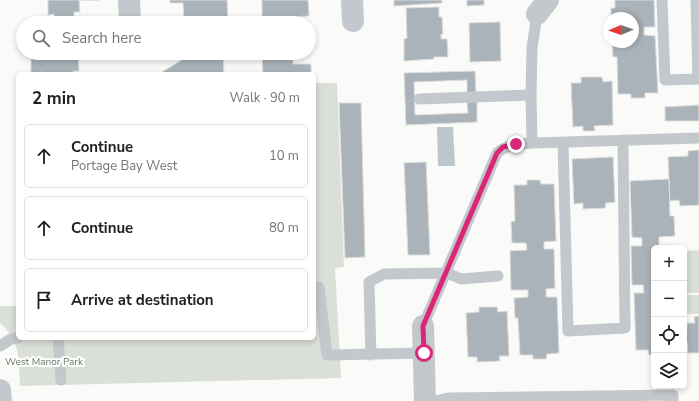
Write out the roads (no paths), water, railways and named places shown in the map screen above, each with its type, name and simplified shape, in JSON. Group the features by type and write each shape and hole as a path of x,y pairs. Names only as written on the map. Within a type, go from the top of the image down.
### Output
{"street":[{"path":"129,0 130,16"},
{"path":"423,326 426,401"},
{"path":"0,390 1,401"}],"lane":[{"path":"662,0 665,80 698,79 696,0"},
{"path":"532,143 532,48 543,7"},
{"path":"419,99 531,95"},
{"path":"423,326 447,273 497,153 503,147 532,143 699,138"},
{"path":"562,143 568,330 625,328 623,140"},
{"path":"371,355 369,282 384,274 447,273 461,279 498,276"},
{"path":"318,287 327,355 424,353"},
{"path":"0,346 11,339 16,338"},
{"path":"58,340 61,380"},
{"path":"436,401 448,398 673,395 673,401"}],"park label":[{"name":"West Manor Park","path":"44,362"}]}
